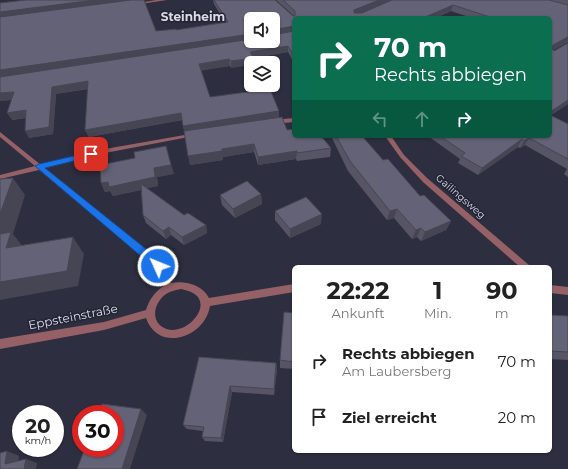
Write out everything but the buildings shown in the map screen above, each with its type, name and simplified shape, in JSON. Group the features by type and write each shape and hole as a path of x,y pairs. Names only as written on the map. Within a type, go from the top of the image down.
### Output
{"street":[{"path":"126,5 165,0"},
{"path":"264,124 292,120"},
{"path":"0,177 39,166 203,132"},
{"path":"0,134 152,260 158,266 169,288"},
{"name":"Gailingsweg","path":"390,138 402,156 425,180 524,265"},
{"path":"181,285 193,286 202,293 206,303 203,317 196,326 185,332 172,334 160,331 153,324 150,313 153,303 160,294 169,288 181,285"},
{"path":"206,303 292,288"},
{"path":"552,289 568,291"},
{"name":"Eppsteinstraße","path":"0,344 104,326 150,313"}],"district":[{"name":"Steinheim","path":"193,17"}],"route":[{"path":"91,154 39,166 158,266"}]}
